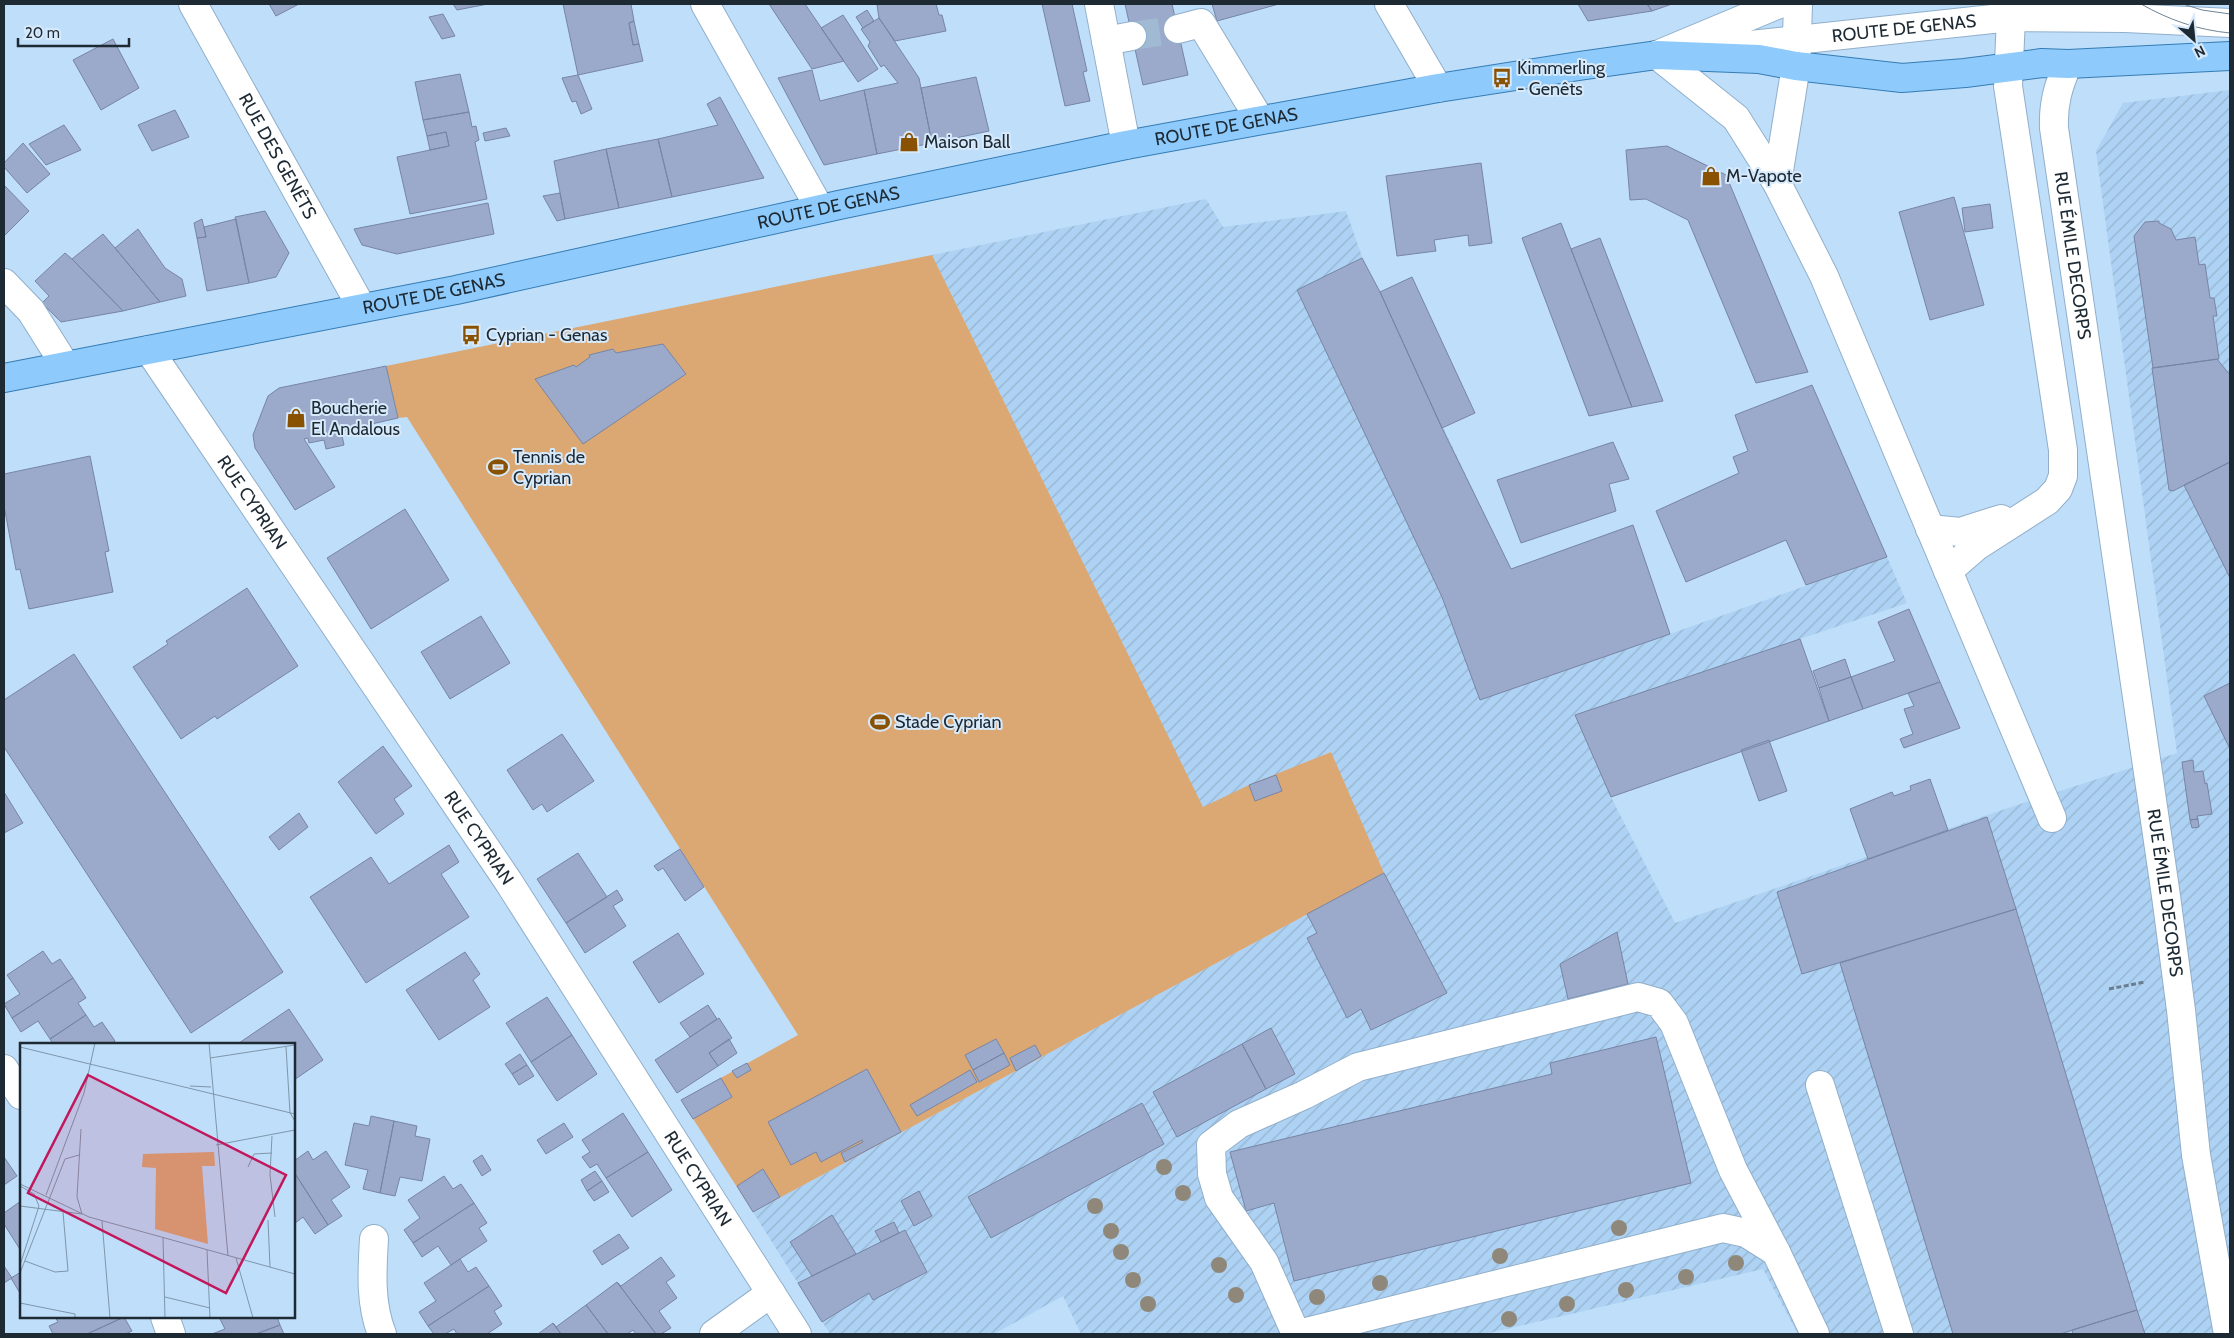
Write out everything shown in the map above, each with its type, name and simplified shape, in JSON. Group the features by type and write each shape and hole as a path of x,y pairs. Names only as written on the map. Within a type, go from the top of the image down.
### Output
{"main road":[{"name":"ROUTE DE GENAS","path":"4,378 456,290 1126,145 1438,88 1657,55 1759,59 1796,66 1902,78 2042,63 2068,64 2230,56"}],"street":[{"name":"RUE DES GENÊTS","path":"193,4 362,308"},
{"path":"705,4 820,210"},
{"path":"1099,4 1119,38 1126,145"},
{"path":"1388,4 1438,88"},
{"path":"1779,4 1657,55 1736,118 1777,183 1824,276 2052,818"},
{"path":"1777,183 1796,66 1798,4"},
{"path":"1948,571 1977,546 2036,508 2058,489 2063,476 2063,450 2011,105 2008,68 2010,11"},
{"name":"ROUTE DE GENAS","path":"1657,55 2010,11 2230,23"},
{"path":"1178,29 1201,23 1260,120"},
{"name":"RUE ÉMILE DECORPS","path":"2068,64 2053,108 2054,128 2166,896 2181,1010 2196,1155 2228,1334"},
{"path":"4,283 31,311 65,365"},
{"name":"RUE CYPRIAN","path":"149,350 508,881 797,1334"},
{"path":"2063,450 2100,450"},
{"path":"1930,529 1960,532 2036,508"},
{"path":"1776,1252 1746,1233 1723,1228 1297,1334 1264,1262 1219,1198 1212,1174 1211,1145 1239,1124 1304,1096 1358,1067 1638,996 1659,1003 1674,1023 1733,1170 1776,1252 1816,1334"},
{"path":"4,1069 20,1093"},
{"path":"1820,1085 1900,1334"},
{"path":"374,1239 372,1286 378,1324 382,1334"},
{"path":"714,1334 770,1293"},
{"path":"165,1318 171,1334"}],"shaded area":[{"path":"2230,90 2230,1334 1798,1334 1763,1269 1485,1334 1081,1334 1063,1296 994,1334 830,1334 753,1212 1384,873 1330,752 1203,808 932,255 1206,199 1223,227 1346,211 1364,262 1511,569 1633,525 1670,634 1887,557 1907,603 1800,639 1829,721 1611,797 1675,923 2005,809 2177,753 2096,151 2123,103"},
{"name":"Stade Cyprian","path":"932,255 1203,807 1249,785 1331,752 1384,873 753,1212 681,1100 798,1035 407,417 398,418 386,366"}],"building":[{"path":"269,4 299,4 276,16"},
{"path":"453,4 488,4 457,10"},
{"path":"563,4 631,4 634,21 629,23 633,45 639,44 643,61 578,75"},
{"path":"769,4 805,4 844,61 812,69"},
{"path":"936,4 939,15 942,15 946,31 895,41 879,18 877,5"},
{"path":"1042,4 1072,4 1087,71 1083,72 1090,101 1065,106"},
{"path":"1125,4 1172,4 1188,75 1143,85"},
{"path":"1212,4 1279,4 1217,21"},
{"path":"1578,4 1647,4 1652,11 1588,21"},
{"path":"1647,4 1672,4 1652,11"},
{"path":"867,10 874,21 863,28 856,17"},
{"path":"443,14 455,36 442,39 429,17"},
{"path":"843,15 878,69 858,82 821,28"},
{"path":"879,18 919,78 932,143 877,154 864,90 898,83 884,65 881,67 868,46 870,42 861,29"},
{"path":"634,21 639,44 633,45 629,23"},
{"path":"113,39 139,88 101,110 73,60"},
{"path":"812,70 820,101 864,90 877,154 824,165 778,78"},
{"path":"460,74 469,112 423,120 415,82"},
{"path":"578,75 592,109 581,114 576,101 572,102 562,78"},
{"path":"976,77 989,131 932,143 921,88"},
{"path":"720,97 764,178 672,197 658,139 718,125 707,104"},
{"path":"175,110 189,137 152,151 138,125"},
{"path":"469,112 472,127 476,126 479,140 475,142 487,199 410,214 397,157 449,146 446,132 427,136 423,120"},
{"path":"64,125 81,150 46,165 29,144"},
{"path":"506,128 510,136 485,141 483,133"},
{"path":"446,132 449,146 430,150 427,136"},
{"path":"658,139 672,197 619,208 606,149"},
{"path":"23,143 50,174 27,193 4,167 4,163"},
{"path":"1667,146 1726,175 1808,372 1756,383 1688,220 1646,199 1630,200 1626,150"},
{"path":"606,149 619,208 565,219 554,161"},
{"path":"1481,163 1492,243 1469,246 1468,235 1434,240 1436,251 1397,256 1386,176"},
{"path":"5,186 29,211 4,236 4,188"},
{"path":"560,193 565,219 557,221 543,196"},
{"path":"1954,197 1984,305 1930,320 1899,212"},
{"path":"488,203 494,234 397,254 362,245 354,229"},
{"path":"1990,204 1993,228 1965,232 1962,208"},
{"path":"265,211 289,253 276,277 249,283 235,217"},
{"path":"202,219 206,237 197,238 194,223"},
{"path":"236,219 249,283 207,291 197,238 206,237 204,227"},
{"path":"2159,221 2159,223 2171,229 2176,240 2195,237 2199,265 2205,264 2210,298 2214,298 2217,316 2213,316 2219,359 2153,368 2134,236 2145,222"},
{"path":"1561,223 1632,407 1589,416 1522,238"},
{"path":"138,229 165,268 182,279 186,296 160,302 115,248"},
{"path":"103,234 160,302 123,311 72,259"},
{"path":"1600,238 1663,401 1632,407 1571,249"},
{"path":"65,253 123,311 61,322 42,303 49,296 35,281"},
{"path":"1362,258 1380,292 1442,428 1511,569 1633,525 1670,634 1480,700 1442,597 1297,290"},
{"path":"1412,277 1475,413 1442,428 1380,292"},
{"path":"663,344 686,374 583,444 535,379 574,365 576,367 590,357 589,355 613,349 616,353"},
{"path":"2217,359 2230,375 2230,462 2173,491 2169,490 2152,368"},
{"path":"386,366 398,418 341,431 344,445 326,449 324,440 309,443 308,438 304,439 335,487 295,510 255,448 253,435 268,396 279,388"},
{"path":"1812,385 1887,557 1806,585 1786,540 1686,582 1656,511 1739,473 1733,457 1748,451 1735,415"},
{"path":"1613,442 1629,479 1609,484 1616,511 1521,543 1497,480"},
{"path":"90,456 109,551 105,552 113,592 29,609 20,569 16,570 4,506 4,474"},
{"path":"2230,462 2230,578 2184,485"},
{"path":"405,509 449,580 371,629 327,558"},
{"path":"247,588 298,666 217,719 215,716 181,739 133,667 168,644 166,641"},
{"path":"1909,609 1940,682 1863,709 1851,677 1895,661 1878,622"},
{"path":"481,616 510,663 450,699 421,652"},
{"path":"1800,639 1829,721 1611,797 1575,715"},
{"path":"74,654 283,972 191,1033 4,747 4,700"},
{"path":"1845,659 1851,677 1819,688 1813,671"},
{"path":"1851,677 1863,709 1829,721 1819,688"},
{"path":"1940,682 1960,728 1904,748 1900,739 1913,734 1904,709 1914,706 1908,693"},
{"path":"2230,683 2230,749 2204,696"},
{"path":"562,734 594,781 547,812 542,804 533,810 507,770"},
{"path":"1769,740 1787,791 1759,801 1741,750"},
{"path":"383,746 412,786 394,799 404,814 376,834 338,782"},
{"path":"2193,760 2194,772 2203,771 2212,814 2197,816 2198,819 2190,820 2182,762"},
{"path":"1276,775 1282,791 1255,801 1249,785"},
{"path":"1930,779 1948,830 1868,859 1850,809 1892,792 1894,796 1911,790 1910,786"},
{"path":"4,792 23,823 4,833"},
{"path":"299,813 308,827 279,850 269,837"},
{"path":"1987,817 2016,909 1802,974 1777,892"},
{"path":"2198,819 2199,827 2192,828 2190,820"},
{"path":"449,845 459,862 441,874 469,917 366,983 310,897 371,857 389,884"},
{"path":"680,849 704,887 685,901 663,868 658,871 654,866"},
{"path":"578,853 607,897 566,923 537,879"},
{"path":"1384,873 1447,993 1371,1030 1361,1009 1347,1018 1307,938 1317,933 1307,914"},
{"path":"617,890 623,900 613,906 626,926 585,953 566,923"},
{"path":"2016,909 2137,1310 2060,1334 1953,1334 1840,963"},
{"path":"1617,932 1628,984 1568,999 1560,964"},
{"path":"678,933 704,974 659,1003 633,962"},
{"path":"43,951 52,964 60,959 73,978 12,1018 4,1004 20,994 7,975"},
{"path":"465,952 480,974 473,980 490,1007 439,1040 406,990"},
{"path":"73,978 86,998 78,1003 86,1015 50,1039 38,1021 21,1032 12,1018"},
{"path":"547,997 572,1035 531,1062 506,1023"},
{"path":"708,1005 717,1019 690,1037 680,1023"},
{"path":"289,1009 323,1060 295,1079 295,1043 239,1043"},
{"path":"86,1015 94,1027 102,1022 115,1041 112,1043 52,1043 50,1039"},
{"path":"719,1018 732,1038 709,1053 718,1066 677,1093 655,1060"},
{"path":"1271,1028 1295,1074 1266,1089 1242,1044"},
{"path":"572,1035 597,1074 557,1101 531,1062"},
{"path":"1656,1037 1691,1183 1294,1281 1274,1203 1246,1211 1230,1152 1552,1074 1550,1063"},
{"path":"729,1039 737,1053 718,1066 709,1053"},
{"path":"996,1039 1004,1053 973,1070 965,1055"},
{"path":"1242,1044 1266,1089 1177,1137 1153,1092"},
{"path":"1035,1045 1041,1056 1016,1071 1010,1058"},
{"path":"1004,1053 1010,1065 979,1082 973,1070"},
{"path":"520,1054 527,1065 512,1074 505,1064"},
{"path":"747,1063 751,1070 737,1078 732,1071"},
{"path":"527,1065 534,1076 519,1085 512,1074"},
{"path":"867,1069 901,1132 845,1162 841,1153 863,1142 862,1140 821,1162 816,1152 791,1165 768,1122"},
{"path":"970,1070 977,1082 917,1116 910,1105"},
{"path":"721,1078 732,1097 693,1119 681,1100"},
{"path":"1142,1103 1164,1144 991,1238 968,1197"},
{"path":"623,1113 648,1152 606,1178 597,1164 590,1168 582,1157 590,1152 582,1140"},
{"path":"371,1116 394,1121 380,1193 363,1189 368,1170 345,1165 354,1123 369,1126"},
{"path":"394,1121 417,1126 415,1136 430,1139 422,1181 400,1177 395,1196 380,1193"},
{"path":"564,1123 573,1137 546,1154 537,1140"},
{"path":"308,1151 313,1160 326,1151 350,1187 331,1200 342,1216 328,1225 295,1174 295,1160"},
{"path":"648,1152 672,1190 632,1217 606,1178"},
{"path":"482,1155 491,1170 482,1176 473,1161"},
{"path":"4,1157 17,1176 4,1185"},
{"path":"763,1169 780,1197 753,1212 737,1186"},
{"path":"595,1171 602,1181 587,1191 581,1180"},
{"path":"295,1174 328,1225 315,1234 303,1217 295,1223"},
{"path":"444,1176 453,1189 461,1184 474,1203 413,1243 404,1230 420,1218 408,1200"},
{"path":"602,1181 609,1192 594,1201 587,1191"},
{"path":"919,1191 932,1216 914,1226 901,1201"},
{"path":"20,1202 20,1249 4,1224 4,1213"},
{"path":"474,1203 487,1223 479,1228 487,1241 451,1265 438,1246 422,1257 413,1243"},
{"path":"832,1215 856,1254 812,1276 790,1242"},
{"path":"894,1222 899,1233 881,1242 875,1231"},
{"path":"905,1230 927,1272 873,1300 869,1293 822,1322 798,1283"},
{"path":"619,1234 629,1248 602,1265 593,1251"},
{"path":"661,1257 675,1276 666,1282 677,1298 659,1311 671,1328 661,1334 656,1334 617,1282 621,1286"},
{"path":"460,1259 468,1272 476,1267 489,1286 428,1326 419,1312 436,1301 424,1283"},
{"path":"4,1266 12,1278 4,1283"},
{"path":"20,1273 20,1293 11,1278"},
{"path":"617,1282 656,1334 636,1334 633,1330 627,1334 608,1334 586,1305"},
{"path":"489,1286 502,1306 494,1311 502,1324 487,1334 457,1334 454,1329 445,1334 434,1334 428,1326"},
{"path":"586,1305 608,1334 561,1334 553,1323 556,1327"},
{"path":"2137,1310 2145,1334 2073,1334 2072,1330"},
{"path":"56,1318 122,1318 87,1334 53,1334 49,1326 58,1322"},
{"path":"122,1318 125,1318 132,1331 125,1334 87,1334"},
{"path":"220,1318 277,1318 280,1325 256,1334 212,1334 225,1329"},
{"path":"553,1323 561,1334 538,1334"},
{"path":"280,1325 284,1334 256,1334"}],"tunnel":[{"path":"1132,36 1178,29"}],"tram line":[{"path":"2141,4 2162,15 2184,23 2230,33"},
{"path":"2183,4 2202,10 2230,14"}],"place":[{"name":"Kimmerling - Genêts","path":"1502,78"},
{"name":"Maison Ball","path":"909,142"},
{"name":"M-Vapote","path":"1711,176"},
{"name":"Cyprian - Genas","path":"471,335"},
{"name":"Boucherie El Andalous","path":"296,418"},
{"name":"Tennis de Cyprian","path":"498,467"},
{"name":"Stade Cyprian","path":"880,722"}]}
